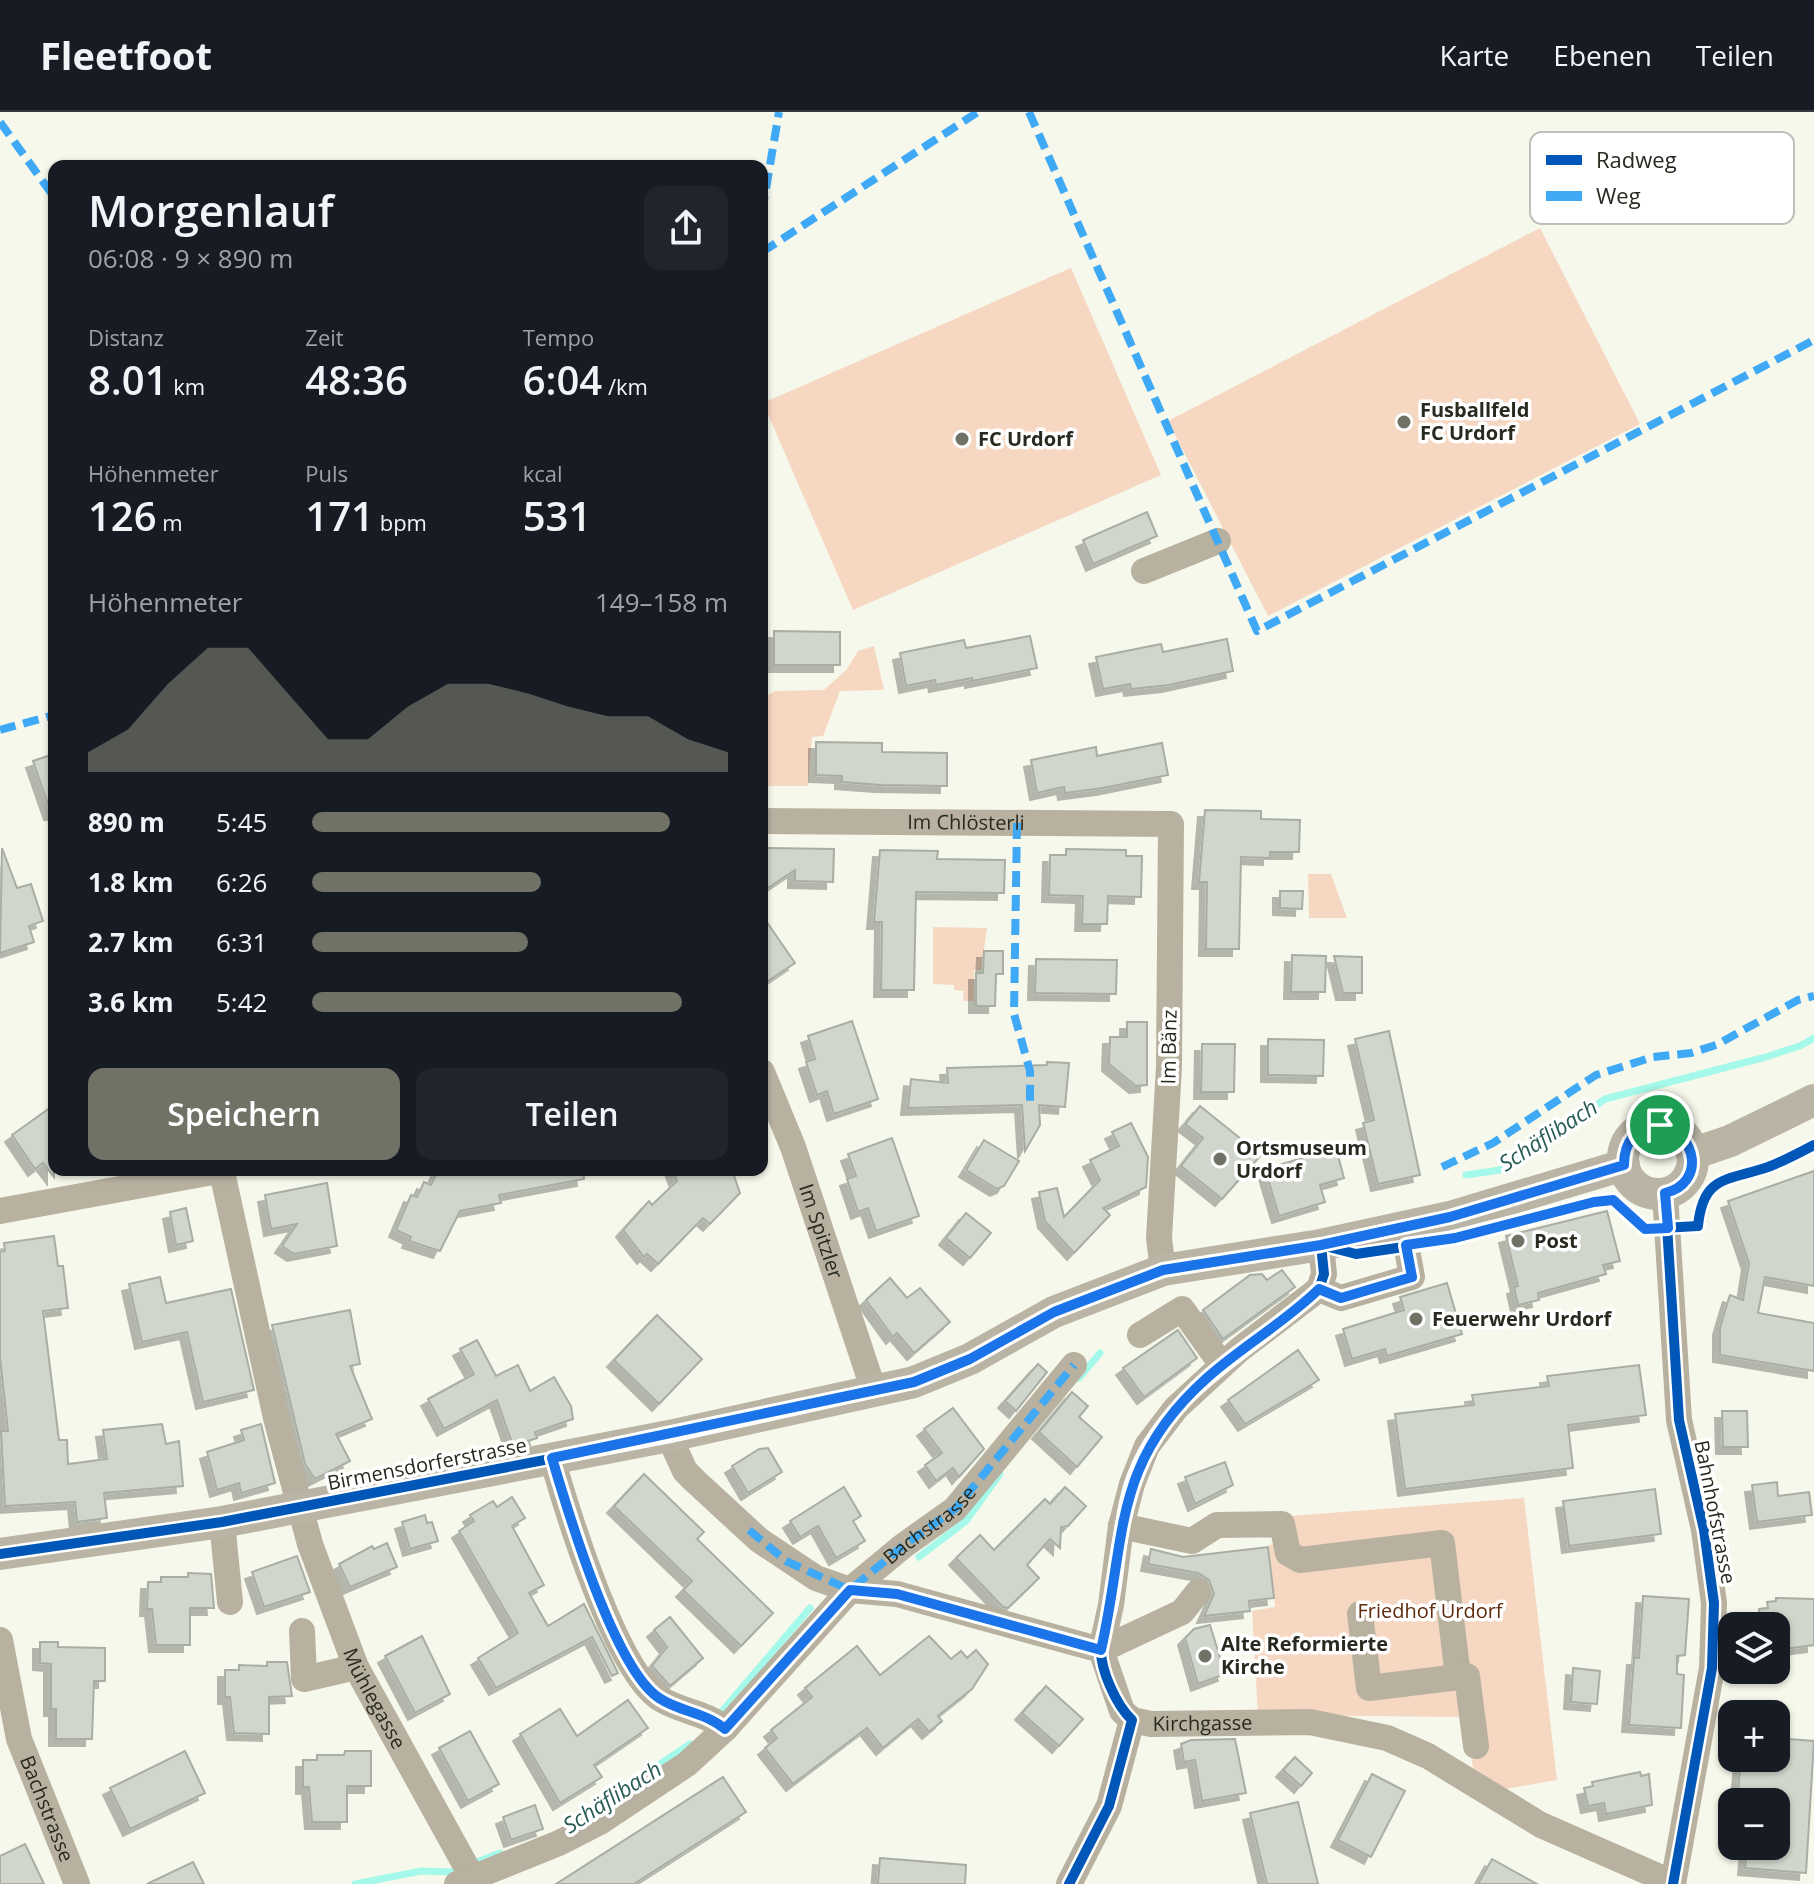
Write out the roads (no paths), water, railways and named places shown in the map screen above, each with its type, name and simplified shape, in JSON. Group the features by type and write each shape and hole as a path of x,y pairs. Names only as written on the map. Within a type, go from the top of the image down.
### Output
{"main road":[{"path":"1692,1154 1730,1141 1814,1100"},
{"path":"1649,1126 1672,1127 1689,1143 1692,1154 1693,1163 1686,1181 1665,1193 1648,1193 1637,1187 1624,1165 1629,1141 1649,1126"},
{"name":"Birmensdorferstrasse","path":"0,1554 222,1522 669,1436 874,1391 939,1373 1054,1312 1163,1270 1321,1245 1450,1217 1624,1165"}],"street":[{"path":"1144,571 1218,541"},
{"name":"Im Chlösterli","path":"768,821 1171,824"},
{"name":"Im Bänz","path":"1163,1270 1159,1238 1169,1067 1171,824"},
{"name":"Im Spitzler","path":"768,1087 793,1147 874,1391"},
{"path":"0,1211 195,1176"},
{"name":"Mühlegasse","path":"224,1176 276,1418 310,1544 356,1667 465,1873"},
{"name":"Bahnhofstrasse","path":"1665,1193 1679,1420 1704,1530 1714,1603 1712,1668 1673,1884"},
{"path":"1319,1289 1341,1298 1412,1277 1403,1227"},
{"path":"1101,1650 1111,1605 1121,1526 1132,1484 1147,1446 1176,1408 1222,1365 1319,1289 1324,1274 1321,1245"},
{"path":"1140,1335 1182,1309 1222,1365"},
{"name":"Bachstrasse","path":"465,1873 559,1843 600,1822 687,1764 719,1723 850,1590 903,1546 955,1509 1074,1365"},
{"path":"669,1436 685,1471 759,1540 816,1578 850,1590 897,1594 1101,1650 1182,1612 1198,1592"},
{"path":"552,1458 581,1558 634,1667 658,1697 719,1723"},
{"path":"222,1522 230,1602"},
{"path":"1121,1526 1192,1541 1217,1525 1282,1524 1288,1553 1300,1560 1442,1543 1458,1677"},
{"path":"1360,1614 1369,1688 1467,1676 1476,1746"},
{"path":"302,1631 304,1679 356,1667"},
{"name":"Bachstrasse","path":"0,1640 19,1739 77,1884"},
{"name":"Kirchgasse","path":"1101,1650 1122,1711 1132,1720 1151,1724 1310,1722 1387,1738 1428,1756 1541,1825 1673,1884"},
{"path":"1069,1884 1109,1806 1132,1720"}],"waterway":[{"name":"Schäflibach","path":"1466,1175 1500,1170 1605,1099 1762,1058 1800,1046 1814,1038"},
{"name":"Schäflibach","path":"1079,1378 1100,1353"},
{"name":"Schäflibach","path":"919,1557 966,1521 1000,1474"},
{"name":"Schäflibach","path":"718,1716 810,1608"},
{"name":"Schäflibach","path":"577,1820 690,1744"},
{"name":"Schäflibach","path":"355,1884 421,1871 451,1872 500,1853"}],"place":[{"name":"Fusballfeld FC Urdorf","path":"1404,422"},
{"name":"FC Urdorf","path":"962,439"},
{"name":"Ortsmuseum Urdorf","path":"1220,1159"},
{"name":"Post","path":"1518,1241"},
{"name":"Feuerwehr Urdorf","path":"1416,1319"},
{"name":"Alte Reformierte Kirche","path":"1205,1656"}],"park label":[{"name":"Friedhof Urdorf","path":"1430,1611"}]}
